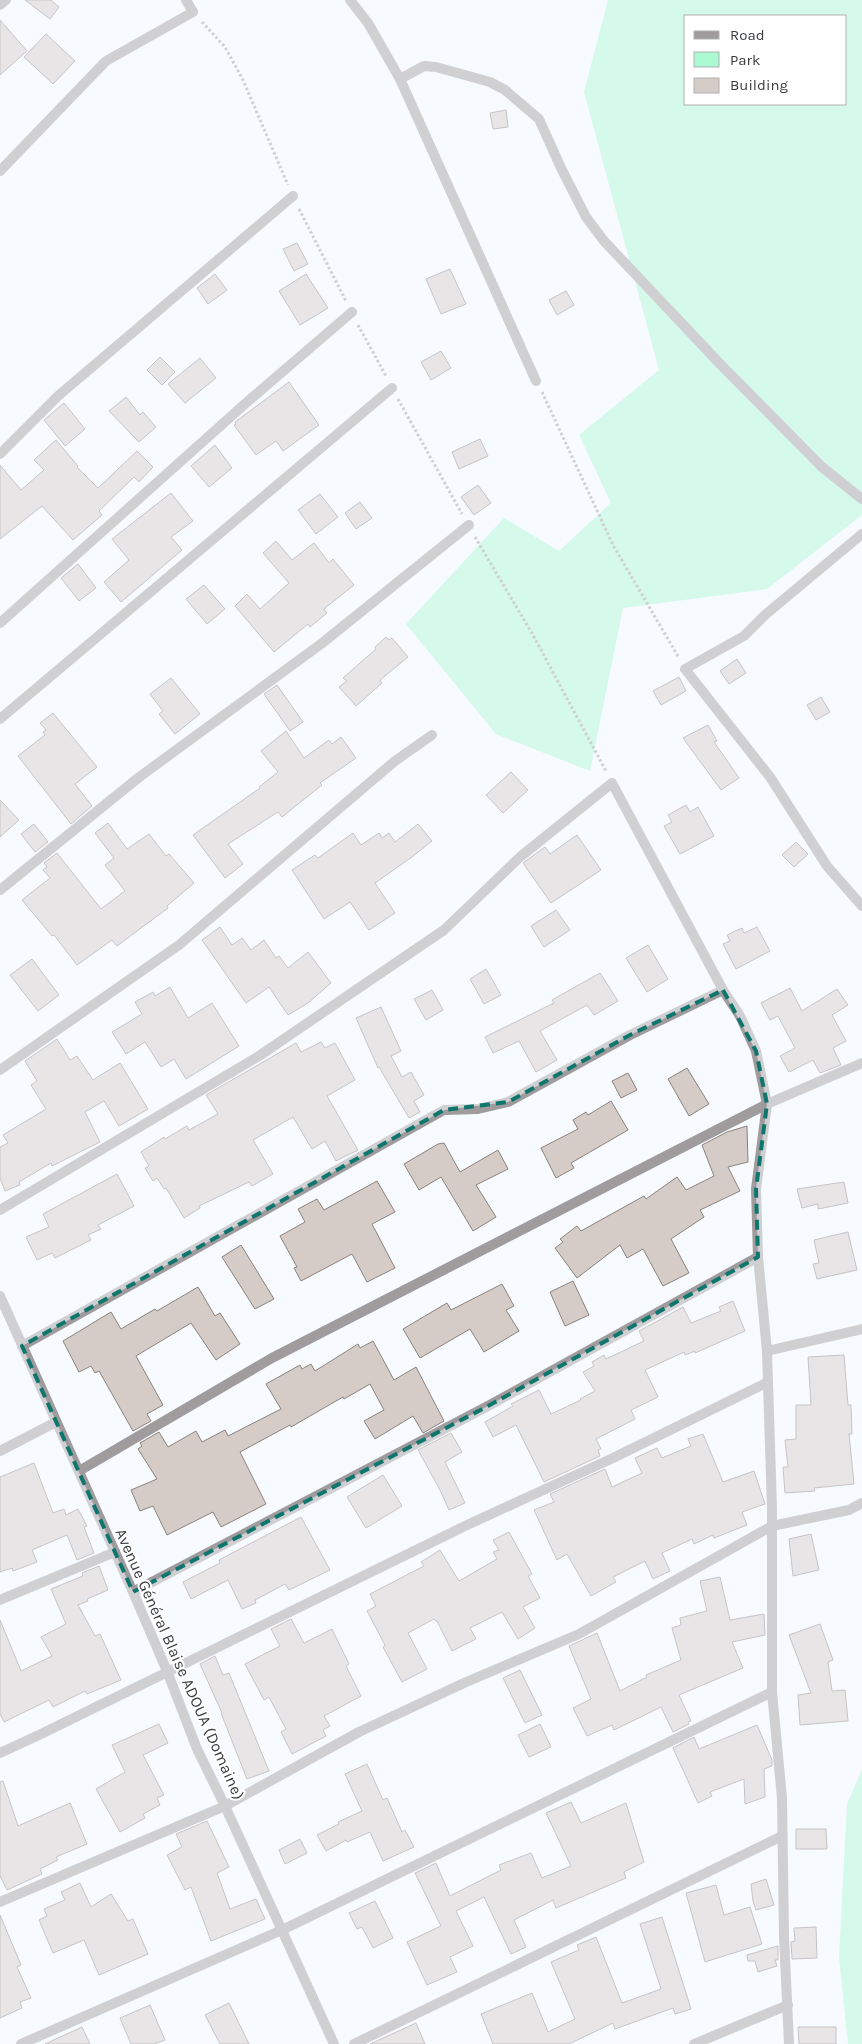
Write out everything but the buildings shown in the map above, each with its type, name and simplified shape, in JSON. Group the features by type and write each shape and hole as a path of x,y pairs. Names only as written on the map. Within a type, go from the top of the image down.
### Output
{"street":[{"path":"0,5 6,0"},
{"path":"0,172 106,61 193,12 186,0"},
{"path":"350,0 368,23 400,79 536,381"},
{"path":"400,79 424,66 436,67 490,82 505,90 540,119 561,168 586,217 604,241 723,367 822,467 862,499"},
{"path":"0,454 58,396 293,196"},
{"path":"0,623 246,403 352,312"},
{"path":"0,719 392,388"},
{"path":"0,890 138,778 321,644 469,525"},
{"path":"862,534 765,615 744,636 685,669 770,777 827,866 862,906"},
{"path":"0,1070 179,945 396,761 432,735"},
{"path":"0,1210 259,1056 444,930 520,857 612,783 723,990 740,1016 756,1051 767,1104 756,1189 758,1257 768,1382 772,1526 772,1692 782,1798 784,1936 789,2044"},
{"path":"22,1346 444,1110 478,1109 508,1102 630,1035 723,990"},
{"path":"79,1471 272,1358 767,1104 862,1063"},
{"path":"133,1592 488,1406 758,1257"},
{"name":"Avenue Général Blaise ADOUA (Domaine)","path":"0,1296 133,1592 167,1671 197,1749 334,2044"},
{"path":"766,1351 862,1329"},
{"path":"0,1753 466,1526 613,1458 768,1382"},
{"path":"0,1452 56,1422"},
{"path":"0,1902 225,1806 360,1732 464,1683 579,1634 772,1526 848,1510 862,1503"},
{"path":"0,1600 115,1552"},
{"path":"21,2044 282,1930 772,1692"},
{"path":"354,2044 782,1836"},
{"path":"694,2044 788,2005"}],"path":[{"path":"536,381 613,545 685,669"}],"highlighted area":[{"path":"723,990 756,1051 767,1104 756,1189 758,1257 488,1406 133,1592 22,1346 444,1110 508,1102 630,1035"}],"green space":[{"path":"608,0 862,0 862,515 767,589 623,608 590,771 496,734 406,624 504,518 559,551 611,503 579,435 659,370 584,92"},
{"path":"862,1769 862,2044 848,2044 839,1957 847,1804"}]}
